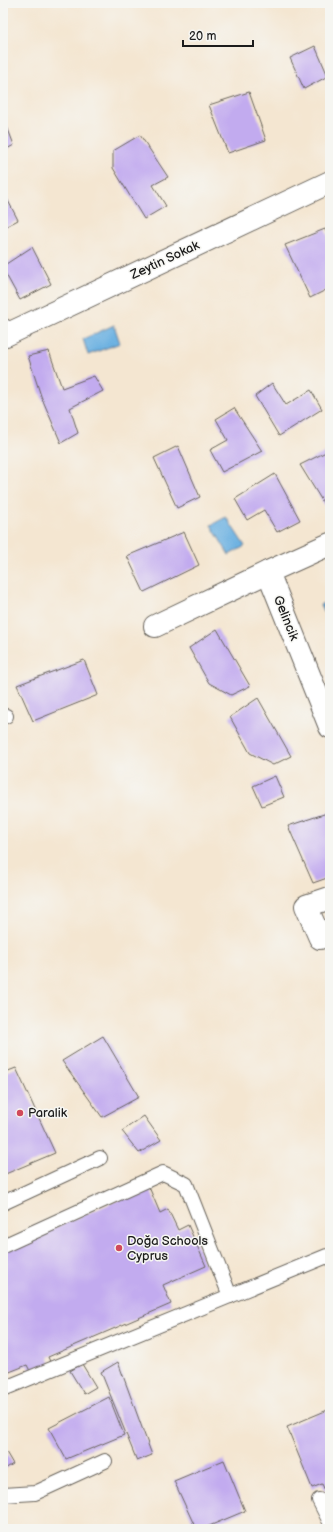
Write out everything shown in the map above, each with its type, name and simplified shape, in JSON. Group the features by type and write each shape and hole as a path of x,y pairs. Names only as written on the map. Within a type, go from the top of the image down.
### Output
{"street":[{"name":"Zeytin Sokak","path":"3,330 6,335 330,182"},
{"path":"155,626 330,544"},
{"name":"Gelincik","path":"268,572 330,727"},
{"path":"320,938 306,906 330,898"}],"lane":[{"path":"3,1203 100,1158"},
{"path":"3,1246 163,1173 186,1184 230,1296"},
{"path":"3,1389 327,1256 330,1258"},
{"path":"3,1495 35,1493 105,1462"},
{"path":"319,1500 330,1522"}],"water":[{"path":"114,325 120,343 88,355 83,339"},
{"path":"226,517 245,546 229,555 211,525"},
{"path":"330,599 330,622 320,605"}],"building":[{"path":"315,46 328,76 304,89 290,58"},
{"path":"249,92 266,140 228,153 209,105"},
{"path":"3,116 14,145 3,151"},
{"path":"140,135 168,177 153,185 166,206 144,219 113,168 113,151"},
{"path":"3,191 18,220 3,228"},
{"path":"325,229 330,240 330,288 310,298 285,245"},
{"path":"32,247 51,284 20,300 3,269 3,266"},
{"path":"49,351 62,388 94,376 103,391 70,408 78,433 61,443 41,396 28,356"},
{"path":"272,383 286,405 311,390 322,409 279,436 255,396"},
{"path":"234,408 262,451 222,472 210,450 228,440 216,419"},
{"path":"178,446 200,497 177,508 154,458"},
{"path":"330,450 330,507 327,509 300,465"},
{"path":"275,474 300,520 277,532 264,510 247,520 235,499"},
{"path":"184,532 199,565 144,592 127,556"},
{"path":"217,629 250,686 231,695 209,683 189,648"},
{"path":"84,660 98,695 33,721 17,685"},
{"path":"258,698 291,756 273,765 250,753 230,717"},
{"path":"275,776 284,797 262,806 253,786"},
{"path":"330,812 330,877 313,883 288,826"},
{"path":"103,1036 139,1097 102,1117 62,1061"},
{"name":"Paralik","path":"16,1068 55,1153 3,1175 3,1073"},
{"path":"144,1116 161,1140 139,1153 122,1131"},
{"name":"Doğa Schools Cyprus","path":"149,1187 160,1213 168,1209 178,1230 188,1225 206,1266 163,1285 171,1304 48,1357 51,1364 31,1373 27,1365 7,1373 3,1363 3,1250"},
{"path":"118,1362 152,1455 137,1461 101,1372"},
{"path":"82,1364 96,1387 84,1394 70,1371"},
{"path":"109,1397 124,1435 66,1459 49,1428"},
{"path":"330,1409 330,1501 322,1484 312,1488 287,1427"},
{"path":"3,1447 13,1464 3,1470"},
{"path":"224,1460 245,1511 202,1529 196,1529 174,1481"}],"place":[{"name":"Paralik","path":"20,1113"},
{"name":"Doğa Schools Cyprus","path":"119,1248"}]}
